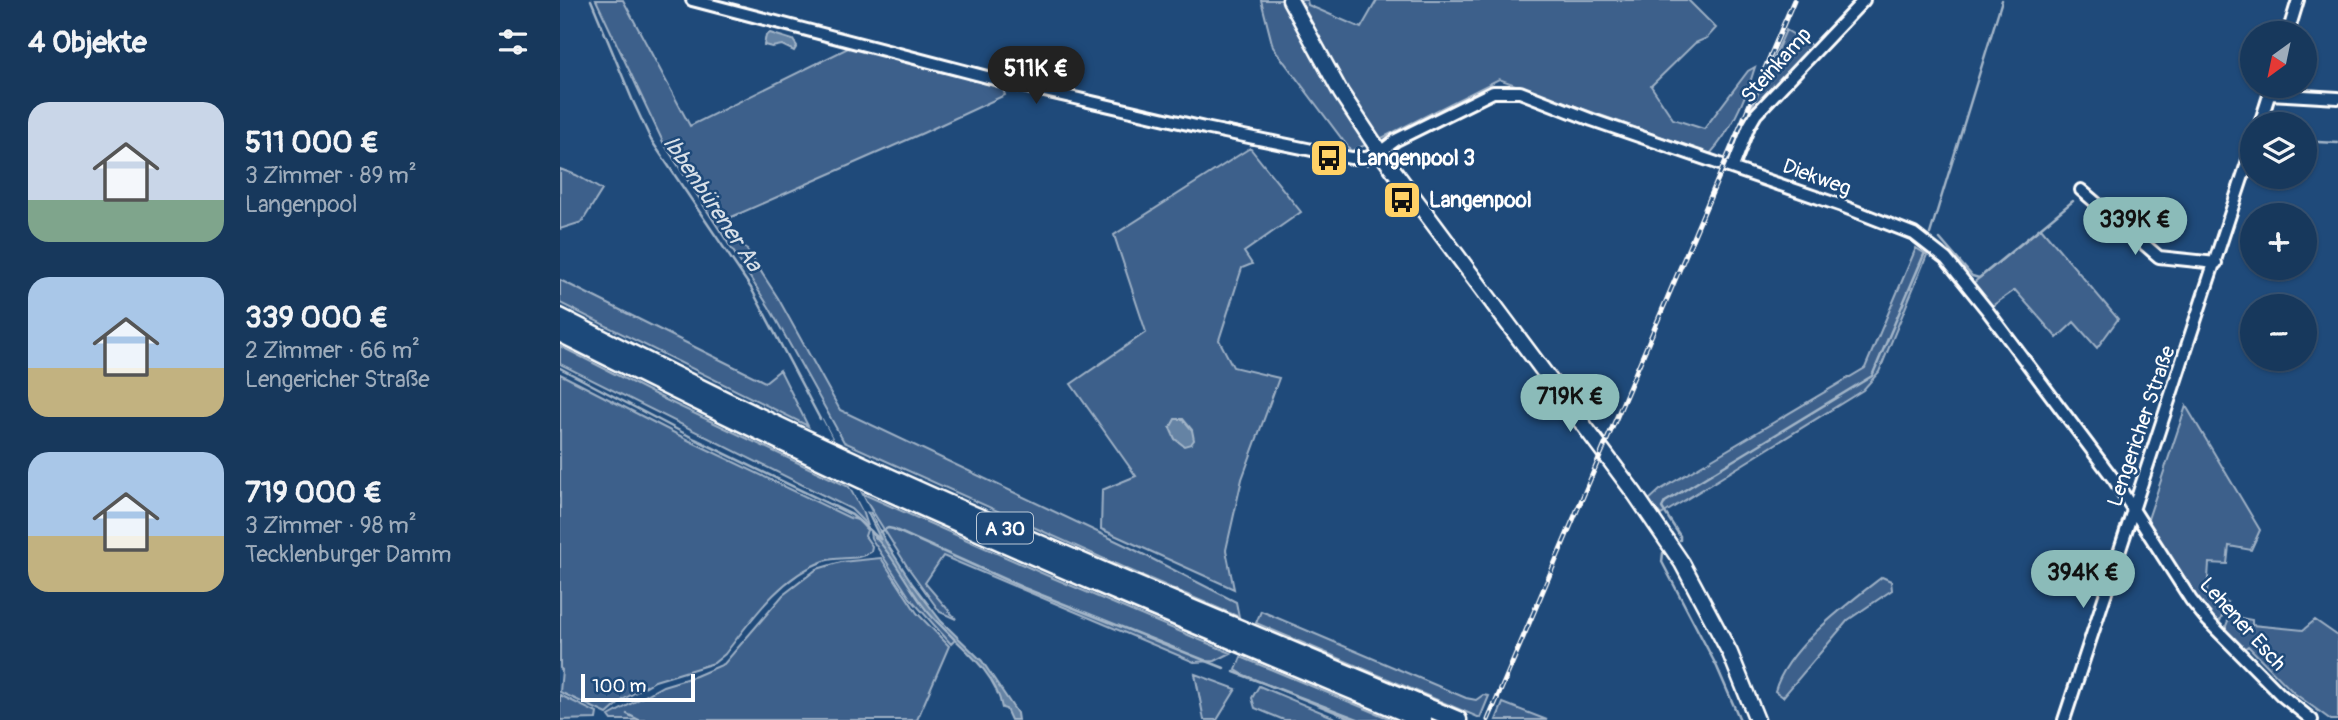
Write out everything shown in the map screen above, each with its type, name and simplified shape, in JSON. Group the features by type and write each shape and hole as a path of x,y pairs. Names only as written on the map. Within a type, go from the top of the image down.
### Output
{"highway":[{"name":"A 30","path":"560,317 705,391 828,449 1092,566 1458,720"},
{"name":"A 30","path":"560,333 729,418 892,494 1423,720"}],"main road":[{"path":"1290,0 1321,59 1380,152 1635,494 1682,563 1730,653 1757,720"}],"street":[{"path":"692,0 1014,84 1205,128 1351,158 1366,158 1380,152"},
{"name":"Steinkamp","path":"1733,167 1756,114 1864,0"},
{"path":"2290,21 2294,2"},
{"name":"Diekweg","path":"1380,152 1396,140 1479,98 1493,92 1520,92 1914,234 1946,259 1987,310 2115,481 2133,510"},
{"path":"2317,95 2338,98"},
{"name":"Lengericher Straße","path":"2064,720 2240,186"},
{"path":"2081,190 2159,257 2216,263"},
{"name":"Lehener Esch","path":"2133,510 2191,600 2208,621 2281,695 2312,720"}],"shaded area":[{"path":"596,0 623,0 690,126 852,46 1002,86 1005,95 727,219 778,298 840,410 1129,547 1236,602 1239,617 844,442 769,307 663,142"},
{"path":"1261,0 1282,0 1316,64 1368,144 1351,151 1273,47"},
{"path":"1296,0 1307,0 1308,5 1361,28 1377,0 1688,0 1716,28 1707,38 1695,43 1651,86 1673,119 1704,129 1748,71 1755,67 1737,113 1710,154 1499,79 1378,140"},
{"path":"1786,30 1814,47 1754,110 1731,162 1728,161"},
{"path":"770,33 793,40 797,46 794,51 782,45 764,45 766,35"},
{"path":"1250,148 1301,212 1244,252 1252,264 1242,268 1219,340 1233,367 1279,378 1242,479 1226,550 1234,589 1101,529 1102,490 1136,476 1071,384 1146,332 1114,235"},
{"path":"560,169 602,190 582,222 560,229"},
{"path":"2041,228 2118,319 2097,348 2074,322 2057,338 2015,290 1989,308 1972,284"},
{"path":"1916,248 1927,255 1879,372 1863,390 1661,515 1649,500 1660,490 1865,368"},
{"path":"560,280 765,382 780,370 808,426 560,303"},
{"path":"560,346 849,487 868,526 851,509 560,364"},
{"path":"560,374 690,441 858,520 867,530 865,536 872,546 871,552 824,561 808,568 768,600 725,654 714,663 655,681 624,699 607,714 560,692"},
{"path":"2186,406 2260,530 2251,550 2229,546 2227,564 2209,563 2207,594 2228,602 2220,621 2217,622 2208,618 2148,519"},
{"path":"822,419 887,544 912,583 941,621 982,661 1017,713 1018,720 1011,720 1006,709 1002,708 998,693 982,667 927,611 886,550 870,532 881,540"},
{"path":"1175,419 1183,419 1192,430 1194,440 1191,444 1184,446 1175,439 1170,428"},
{"path":"861,493 1231,653 1215,661 1194,662 943,556 925,583 956,619 940,612"},
{"path":"870,532 885,546 927,611 955,640 951,644 910,598 871,538"},
{"path":"881,558 917,613 949,646 917,720 612,720 609,716 663,686 724,664 783,595 817,569 841,562"},
{"path":"1882,577 1891,581 1892,590 1848,620 1783,697 1775,691 1792,659 1805,643"},
{"path":"1261,611 1466,698 1476,700 1483,695 1489,696 1480,718 1256,623"},
{"path":"2230,616 2252,620 2252,625 2303,630 2315,620 2338,636 2338,720 2331,720 2294,693 2248,646 2242,650 2226,633"},
{"path":"1241,657 1393,720 1354,720 1244,675 1236,670"},
{"path":"1195,674 1236,689 1217,720 1204,720"},
{"path":"1259,686 1340,720 1284,720 1255,708 1252,698"},
{"path":"560,695 597,713 596,719 560,720"},
{"path":"1503,703 1547,720 1496,720"}],"pier":[{"path":"814,419 822,419 871,512 863,511"}],"waterway":[{"name":"Ibbenbürener Aa","path":"591,0 651,140 751,288 820,419"},
{"path":"1930,234 2002,0"},
{"path":"2318,142 2338,143"},
{"path":"1940,239 1972,276 1979,278 2073,201"},
{"path":"1680,540 1662,508 1665,502 1872,376 1926,250"},
{"path":"560,368 695,439 852,515 872,532"},
{"path":"880,532 893,529 1024,588 1224,668"},
{"path":"1663,553 1662,562 1717,667 1740,720"},
{"path":"1234,672 1360,720"},
{"path":"627,714 639,720"}],"railway":[{"path":"1488,720 1794,0"}],"place":[{"name":"Langenpool 3","path":"1329,158"},
{"name":"Langenpool","path":"1402,200"}]}
